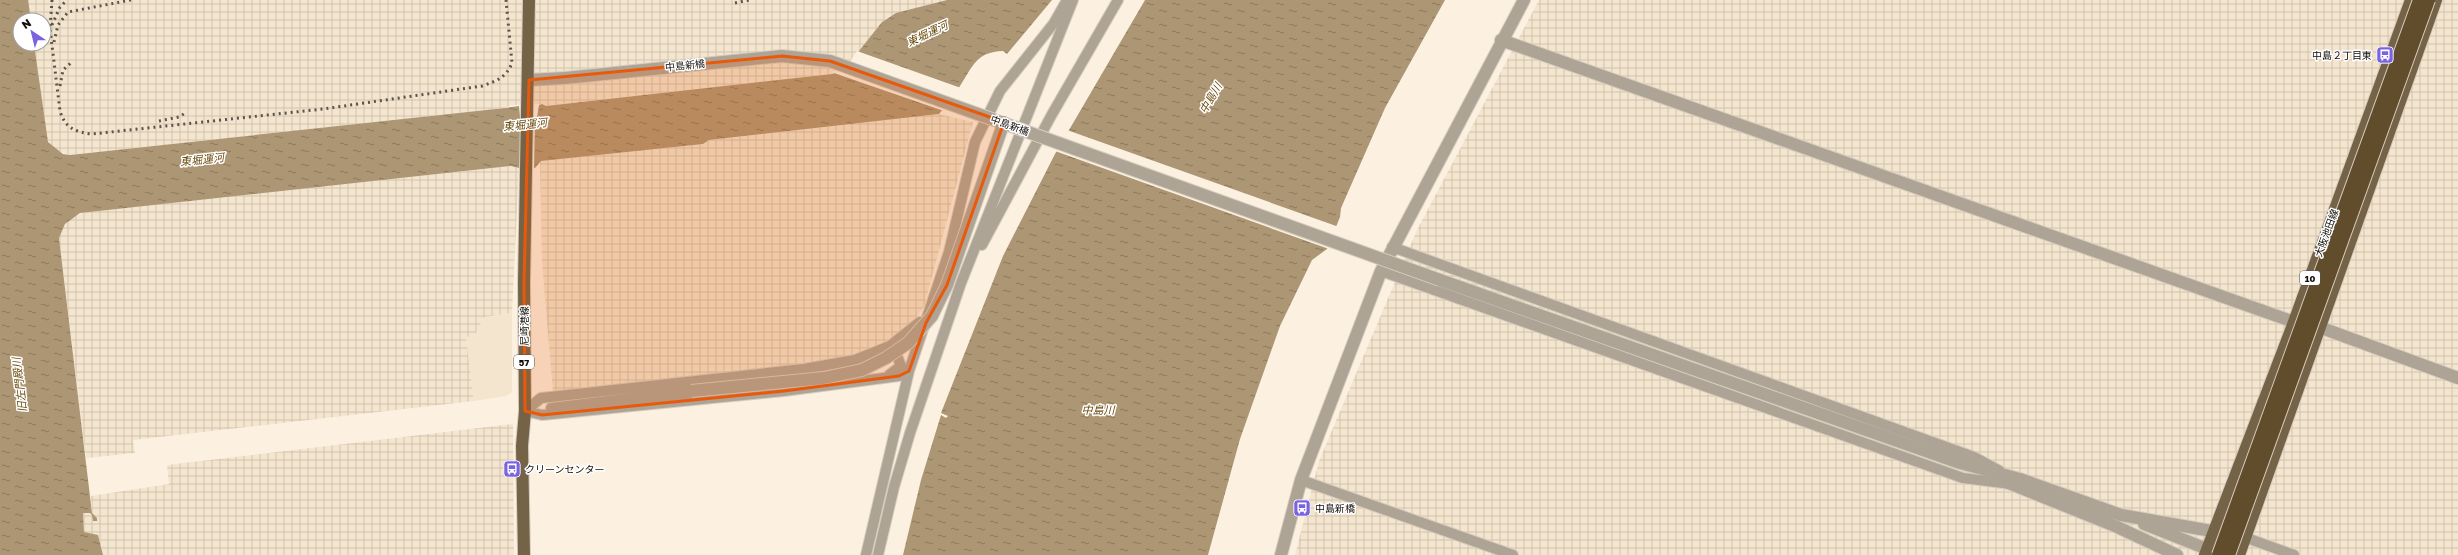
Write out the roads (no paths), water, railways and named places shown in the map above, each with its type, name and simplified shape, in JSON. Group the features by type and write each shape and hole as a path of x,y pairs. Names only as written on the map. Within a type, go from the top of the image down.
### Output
{"highway":[{"path":"2218,555 2419,0"},
{"path":"2229,555 2433,2"}],"main road":[{"name":"57","path":"529,0 529,80"},
{"name":"大阪池田線","path":"2209,553 2214,532 2294,322 2411,0"},
{"name":"10","path":"2239,555 2244,537 2433,2"},
{"name":"尼崎港線","path":"524,555 522,446 525,411 524,287 529,80"}],"street":[{"path":"866,555 909,371 949,252 975,142 1000,90 1054,23 1067,0"},
{"path":"878,555 888,508 910,433 961,284 1073,0"},
{"path":"961,284 1051,116 1118,0"},
{"path":"1281,555 1301,480 1381,271 1392,247 1501,40 1524,0"},
{"path":"2422,0 2433,2"},
{"path":"1501,40 2294,322 2319,327 2458,378"},
{"name":"中島新橋","path":"529,80 565,78 782,56 830,61 1004,122 1190,192 2012,481"},
{"path":"525,411 691,391 824,378 862,370 908,343 932,316 947,284 1004,122"},
{"path":"1392,247 1974,457 2012,481 2115,526 2176,555"},
{"path":"1381,271 1963,478 2012,481 2121,515 2209,553"},
{"path":"525,411 541,398 804,369 855,360 874,353 913,330 930,308"},
{"path":"872,380 894,373 901,366 900,361 893,353 874,353"},
{"path":"525,411 542,415 872,380 899,376 909,371"},
{"path":"1301,480 1513,555"},
{"path":"2121,515 2244,537 2294,555"}],"water":[{"path":"0,0 28,0 30,12 12,12 12,52 35,52 48,142 63,154 70,155 519,106 520,117 537,118 539,105 542,104 546,106 832,74 843,71 882,22 896,13 947,0 1052,0 1007,54 1003,51 994,52 981,57 976,61 939,114 709,140 703,144 541,161 535,168 519,168 511,166 80,213 65,224 59,238 92,513 97,518 97,521 93,521 90,513 83,513 84,532 98,535 103,555 0,555"},
{"name":"中島川","path":"1145,0 1445,0 1385,108 1341,208 1340,217 1327,249 1312,260 1280,326 1240,439 1208,555 903,555 921,480 941,415 946,418 948,416 941,413 1003,256 1055,154"}],"railway":[{"path":"52,0 50,29 60,111 62,117 72,128 81,132 92,134 323,109 482,86 504,76 512,63 506,0"},
{"path":"52,25 60,7 67,0"},
{"path":"54,42 58,25 68,12 131,0"},
{"path":"735,3 749,0"},
{"path":"60,86 63,70 73,61"},
{"path":"159,121 179,117 187,112"}],"place":[{"name":"中島２丁目東","path":"2385,55"},
{"name":"クリーンセンター","path":"512,469"},
{"name":"中島新橋","path":"1302,508"}],"water label":[{"name":"東堀運河","path":"927,33"},
{"name":"東堀運河","path":"525,124"},
{"name":"東堀運河","path":"202,159"},
{"name":"旧左門殿川","path":"19,385"}]}
